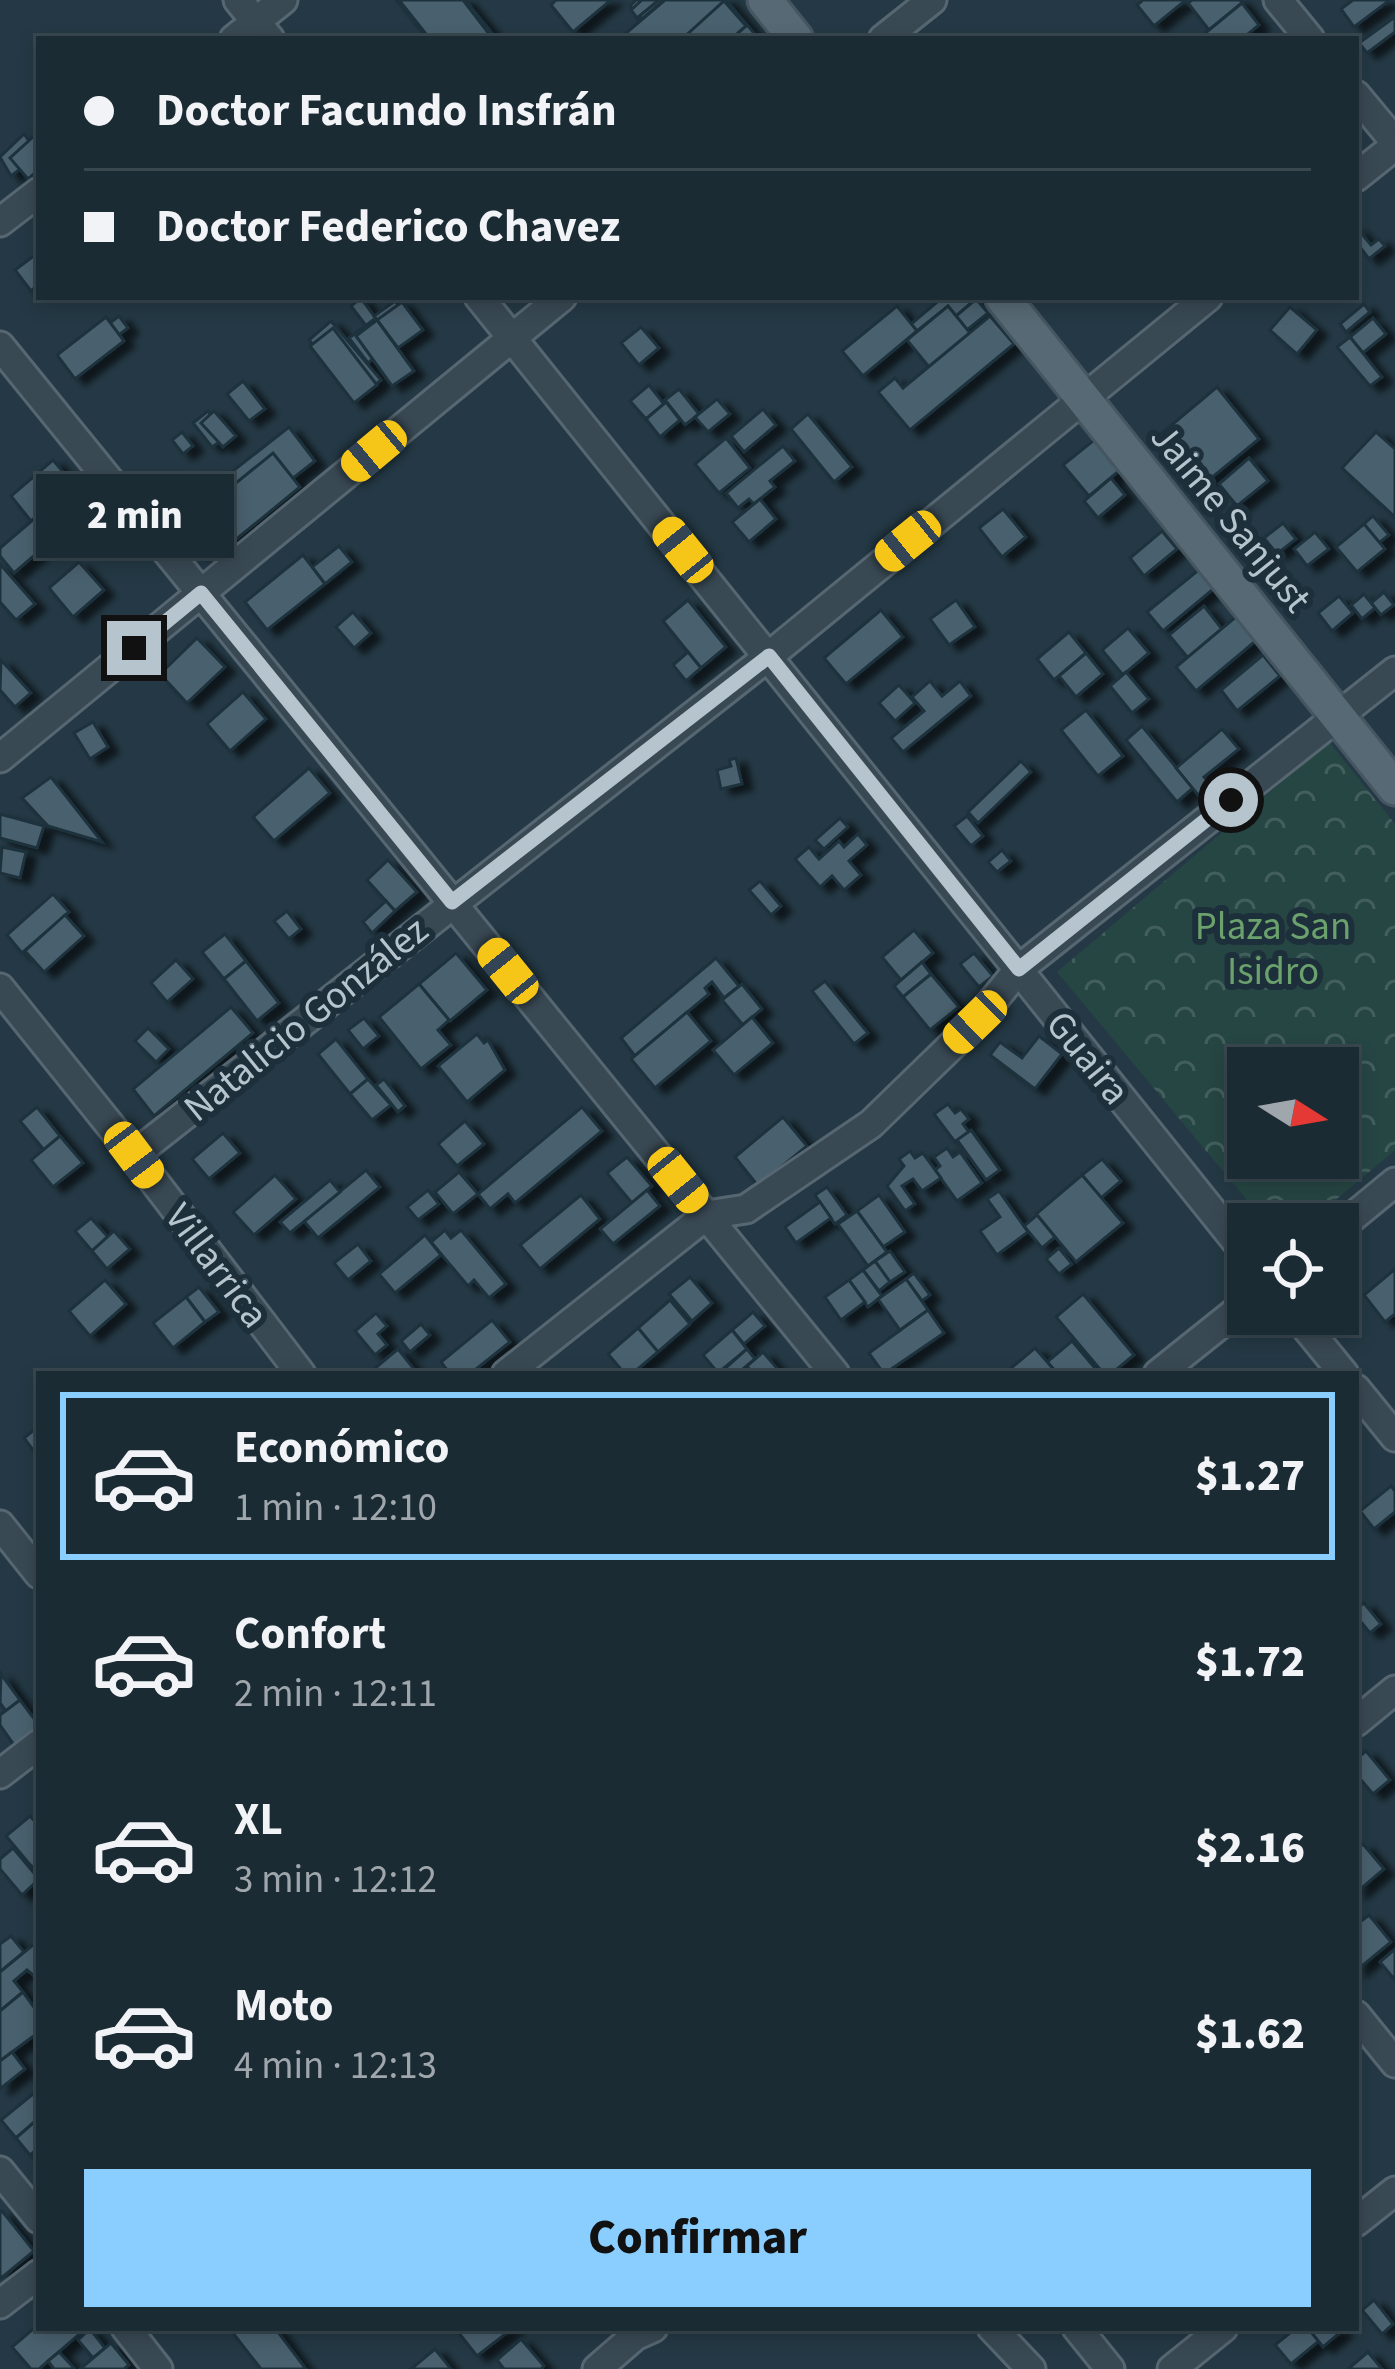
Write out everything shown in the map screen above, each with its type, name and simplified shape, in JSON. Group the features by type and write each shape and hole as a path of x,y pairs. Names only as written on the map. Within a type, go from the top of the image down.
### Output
{"main road":[{"path":"765,0 794,36"},
{"name":"Jaime Sanjust","path":"1004,300 1395,788"}],"street":[{"path":"250,25 283,0"},
{"path":"888,36 932,0"},
{"path":"1278,0 1308,36"},
{"path":"1359,99 1395,144 1359,175"},
{"path":"0,222 36,193"},
{"name":"Guaira","path":"480,300 1227,1230"},
{"path":"0,758 558,300"},
{"name":"Natalicio González","path":"134,1155 769,656 1204,300"},
{"path":"0,346 834,1371"},
{"path":"510,1371 707,1215 746,1209 871,1124 975,1022 1019,969 1395,671"},
{"name":"Villarrica","path":"0,988 299,1371"},
{"path":"1359,1212 1395,1182"},
{"path":"1162,1371 1227,1319"},
{"path":"1312,1335 1342,1371"},
{"path":"1359,1393 1395,1437"},
{"path":"0,1525 36,1570"},
{"path":"1359,1720 1395,1690"},
{"path":"0,1774 36,1746"},
{"path":"1359,2019 1395,2063"},
{"path":"0,2171 36,2215"},
{"path":"1359,2220 1395,2191"},
{"path":"0,2304 36,2275"},
{"path":"128,2331 158,2369"},
{"path":"597,2369 646,2331"},
{"path":"995,2331 1031,2369"},
{"path":"1079,2331 1110,2369"},
{"path":"1172,2369 1219,2331"}],"green space":[{"name":"Plaza San Isidro","path":"1329,742 1395,824 1395,1150 1332,1203 1250,1203 1230,1179 1359,1179 1359,1047 1227,1047 1227,1176 1057,972"}],"building":[{"path":"396,0 465,0 495,36 426,36"},
{"path":"399,0 463,0 491,36 428,36"},
{"path":"556,0 611,0 573,32 551,5"},
{"path":"636,0 664,0 642,19 630,6"},
{"path":"642,0 659,0 637,18 631,10"},
{"path":"664,0 726,0 685,36 623,36"},
{"path":"665,0 726,0 756,36 623,36"},
{"path":"1143,0 1186,0 1154,26 1137,5"},
{"path":"1353,0 1390,0 1354,27 1341,9"},
{"path":"724,1 746,26 734,36 685,36"},
{"path":"1188,3 1242,3 1209,30"},
{"path":"1242,3 1259,25 1246,36 1202,36"},
{"path":"1395,17 1395,32 1367,53 1359,43"},
{"path":"24,134 36,151 36,157 11,176 0,157"},
{"path":"33,137 36,140 36,172 28,179 10,158"},
{"path":"1359,231 1371,245 1379,239 1385,246 1369,259 1359,246"},
{"path":"36,254 36,287 31,291 15,270"},
{"path":"362,300 377,320 367,327 351,306"},
{"path":"939,300 975,300 956,316 948,306 917,331 911,324"},
{"path":"975,300 988,313 967,330 956,316"},
{"path":"395,301 418,331 398,347 374,316"},
{"path":"402,302 423,330 398,348 377,320"},
{"path":"1364,304 1370,312 1346,332 1340,324"},
{"path":"897,306 917,331 863,376 842,351"},
{"path":"948,306 970,333 929,367 907,340"},
{"path":"1290,307 1317,330 1297,354 1270,330"},
{"path":"119,316 128,328 90,357 81,345"},
{"path":"990,316 1014,344 910,430 878,392 895,378 903,388"},
{"path":"106,317 124,341 75,379 57,355"},
{"path":"1373,318 1386,334 1363,353 1350,337"},
{"path":"373,320 391,344 368,363 349,338"},
{"path":"377,320 414,371 392,386 356,336"},
{"path":"331,321 381,380 359,399 309,340"},
{"path":"641,327 659,348 639,365 621,343"},
{"path":"333,328 377,385 354,403 310,346"},
{"path":"1350,337 1382,377 1370,386 1337,347"},
{"path":"243,381 265,409 249,421 227,394"},
{"path":"649,385 664,404 646,419 630,401"},
{"path":"1217,387 1259,439 1204,484 1162,433"},
{"path":"679,389 699,414 685,425 665,400"},
{"path":"717,399 730,414 708,432 695,417"},
{"path":"666,402 680,420 660,437 646,419"},
{"path":"763,409 776,425 744,452 731,436"},
{"path":"208,411 228,436 212,447 193,423"},
{"path":"214,411 236,436 223,447 201,423"},
{"path":"808,414 852,467 834,482 791,429"},
{"path":"289,427 315,461 198,552 172,519"},
{"path":"182,432 193,446 183,454 172,440"},
{"path":"1376,432 1395,449 1395,517 1342,468"},
{"path":"726,438 750,468 719,493 695,464"},
{"path":"1094,440 1119,471 1089,496 1063,465"},
{"path":"783,446 795,461 770,481 775,487 754,504 749,499 738,508 726,493"},
{"path":"273,453 300,487 217,555 189,521"},
{"path":"1249,458 1268,481 1237,506 1219,484"},
{"path":"53,460 74,485 31,521 11,496"},
{"path":"1111,478 1125,495 1098,518 1084,501"},
{"path":"62,495 80,516 14,573 0,556 0,548"},
{"path":"760,499 776,519 749,542 732,522"},
{"path":"1003,509 1026,537 1002,557 979,528"},
{"path":"1373,516 1389,535 1379,543 1364,524"},
{"path":"1283,523 1296,539 1277,554 1264,538"},
{"path":"1364,524 1385,549 1357,572 1336,547"},
{"path":"1162,531 1177,549 1144,576 1130,558"},
{"path":"1315,532 1329,549 1307,566 1294,549"},
{"path":"339,546 352,562 325,584 312,567"},
{"path":"303,555 325,584 267,630 245,602"},
{"path":"79,562 104,590 73,617 49,588"},
{"path":"0,564 35,604 16,620 0,602"},
{"path":"1201,568 1217,586 1163,631 1147,612"},
{"path":"1384,592 1394,605 1381,615 1371,603"},
{"path":"1364,594 1375,608 1362,619 1351,605"},
{"path":"1339,596 1353,613 1332,631 1318,613"},
{"path":"688,600 726,647 701,668 663,621"},
{"path":"956,600 975,627 949,645 930,619"},
{"path":"1204,606 1222,629 1188,658 1169,635"},
{"path":"881,610 903,637 846,684 824,658"},
{"path":"353,612 371,633 354,648 336,627"},
{"path":"1238,615 1258,639 1196,691 1176,667"},
{"path":"1128,628 1149,653 1123,675 1102,650"},
{"path":"1069,632 1086,653 1054,680 1037,659"},
{"path":"197,638 225,667 187,703 160,674"},
{"path":"688,652 701,668 686,681 673,665"},
{"path":"1086,653 1103,674 1076,697 1059,676"},
{"path":"1263,655 1280,676 1237,711 1221,690"},
{"path":"1,660 31,693 15,707 0,690"},
{"path":"1126,672 1149,699 1132,713 1110,686"},
{"path":"930,681 942,696 960,681 971,696 903,752 891,738 924,711 912,697"},
{"path":"899,685 915,703 895,721 879,703"},
{"path":"243,692 266,719 230,751 207,724"},
{"path":"1086,710 1123,756 1098,776 1061,730"},
{"path":"93,722 108,747 90,759 74,733"},
{"path":"1142,726 1193,788 1177,802 1126,740"},
{"path":"1222,729 1239,749 1204,777 1220,796 1208,807 1176,768"},
{"path":"736,758 742,784 721,789 717,770 731,766 729,760"},
{"path":"1021,761 1031,772 978,823 968,812"},
{"path":"309,768 330,793 274,841 253,817"},
{"path":"51,777 102,842 48,826 22,798"},
{"path":"0,814 44,826 37,848 0,838"},
{"path":"967,816 983,836 971,846 954,826"},
{"path":"840,818 848,827 824,849 815,840"},
{"path":"858,834 867,845 849,861 861,875 844,890 832,876 820,887 795,859 809,847 819,859 839,841 844,847"},
{"path":"2,847 26,852 20,878 0,873"},
{"path":"1002,850 1011,861 997,872 988,862"},
{"path":"388,860 417,892 395,911 367,880"},
{"path":"760,881 781,906 771,915 749,890"},
{"path":"53,894 69,912 22,953 7,935"},
{"path":"386,901 395,911 372,933 363,922"},
{"path":"287,911 301,929 289,939 274,921"},
{"path":"65,915 84,936 44,972 25,951"},
{"path":"914,930 933,953 901,980 882,957"},
{"path":"225,934 246,961 224,979 202,952"},
{"path":"456,953 487,990 450,1021 419,984"},
{"path":"974,953 993,976 979,987 960,964"},
{"path":"716,958 739,986 724,998 712,982 705,988 709,994 635,1056 621,1038"},
{"path":"176,960 193,979 167,1002 151,983"},
{"path":"246,961 279,1003 257,1021 224,979"},
{"path":"922,962 931,974 903,997 894,986"},
{"path":"931,974 959,1007 930,1030 903,997"},
{"path":"825,981 868,1033 854,1044 812,991"},
{"path":"419,984 449,1020 438,1030 451,1045 421,1069 379,1017"},
{"path":"742,984 762,1009 743,1025 722,1000"},
{"path":"231,1007 253,1033 154,1116 133,1089"},
{"path":"687,1012 711,1041 655,1088 631,1059"},
{"path":"752,1017 773,1043 734,1075 713,1050"},
{"path":"364,1018 379,1036 363,1049 348,1030"},
{"path":"148,1028 169,1049 156,1062 135,1041"},
{"path":"477,1034 484,1043 488,1040 505,1070 467,1102 438,1066"},
{"path":"1039,1036 1062,1054 1035,1089 990,1055 1000,1042 1022,1058"},
{"path":"336,1039 368,1079 350,1094 318,1054"},
{"path":"368,1079 391,1105 372,1120 350,1094"},
{"path":"384,1079 405,1106 398,1112 376,1085"},
{"path":"948,1104 969,1119 963,1124 969,1132 955,1142 934,1114"},
{"path":"37,1107 60,1136 44,1150 20,1121"},
{"path":"582,1107 602,1131 515,1203 508,1194 490,1209 478,1194"},
{"path":"783,1117 807,1146 758,1186 735,1157"},
{"path":"465,1121 484,1144 457,1166 438,1144"},
{"path":"971,1130 1000,1170 986,1180 957,1140"},
{"path":"223,1133 240,1153 209,1179 192,1159"},
{"path":"60,1136 83,1163 53,1187 31,1160"},
{"path":"947,1148 953,1157 960,1152 982,1183 957,1201 935,1170 940,1166 934,1157"},
{"path":"910,1151 915,1158 923,1153 941,1178 922,1191 913,1179 902,1186 915,1204 905,1211 887,1186 904,1166 899,1159"},
{"path":"627,1157 652,1186 632,1203 607,1173"},
{"path":"1102,1159 1121,1181 1101,1198 1082,1175"},
{"path":"366,1170 380,1187 318,1238 304,1221"},
{"path":"459,1172 478,1194 453,1214 435,1192"},
{"path":"275,1175 296,1199 254,1235 233,1212"},
{"path":"1082,1175 1123,1223 1076,1262 1036,1214"},
{"path":"330,1180 340,1192 290,1233 280,1222"},
{"path":"827,1187 847,1215 835,1224 815,1195"},
{"path":"428,1190 439,1204 418,1220 407,1207"},
{"path":"647,1190 660,1206 613,1244 600,1229"},
{"path":"999,1191 1028,1232 997,1255 980,1231 1000,1217 987,1199"},
{"path":"581,1195 600,1219 540,1269 520,1245"},
{"path":"879,1195 905,1232 883,1247 857,1211"},
{"path":"820,1202 831,1218 796,1243 785,1227"},
{"path":"857,1211 887,1252 868,1266 838,1224"},
{"path":"1037,1215 1055,1237 1042,1248 1024,1226"},
{"path":"91,1218 108,1237 92,1251 75,1231"},
{"path":"445,1230 451,1238 461,1230 506,1284 489,1298 474,1280 468,1286 431,1242"},
{"path":"114,1231 130,1249 107,1269 92,1251"},
{"path":"425,1235 441,1255 395,1293 379,1274"},
{"path":"358,1244 371,1261 348,1280 334,1263"},
{"path":"1059,1248 1072,1264 1059,1274 1046,1259"},
{"path":"890,1251 905,1272 890,1282 875,1261"},
{"path":"875,1261 890,1282 879,1291 863,1270"},
{"path":"1395,1269 1395,1314 1385,1322 1364,1295"},
{"path":"863,1270 882,1296 868,1307 849,1280"},
{"path":"914,1273 930,1295 922,1301 906,1279"},
{"path":"690,1277 712,1303 692,1321 669,1294"},
{"path":"906,1279 928,1310 900,1330 878,1299"},
{"path":"105,1280 126,1304 90,1336 69,1311"},
{"path":"849,1280 865,1302 841,1320 825,1297"},
{"path":"199,1287 219,1312 205,1322 186,1297"},
{"path":"1083,1294 1134,1355 1115,1371 1101,1371 1056,1317"},
{"path":"186,1297 205,1322 173,1348 153,1323"},
{"path":"670,1300 690,1324 658,1352 638,1328"},
{"path":"928,1310 944,1333 888,1371 882,1371 869,1353"},
{"path":"753,1312 765,1326 744,1344 732,1330"},
{"path":"376,1313 387,1326 378,1334 387,1345 375,1355 355,1331"},
{"path":"492,1320 510,1342 474,1371 448,1371 441,1362"},
{"path":"421,1324 430,1335 410,1352 401,1341"},
{"path":"638,1328 658,1352 636,1371 622,1371 608,1354"},
{"path":"732,1330 747,1349 720,1371 703,1355"},
{"path":"1072,1341 1097,1371 1055,1371 1047,1362"},
{"path":"1035,1348 1055,1371 1008,1371"},
{"path":"398,1349 414,1369 412,1371 372,1371"},
{"path":"747,1349 755,1359 741,1371 722,1371"},
{"path":"763,1352 779,1371 751,1371 747,1366"},
{"path":"36,1428 36,1454 24,1438"},
{"path":"1391,1486 1395,1512 1374,1529 1360,1511"},
{"path":"1364,1603 1381,1624 1370,1633 1359,1620 1359,1607"},
{"path":"1,1674 20,1700 6,1711 0,1703"},
{"path":"20,1700 36,1721 36,1735 17,1749 0,1725 0,1715"},
{"path":"1366,1751 1390,1780 1373,1794 1359,1778 1359,1757"},
{"path":"30,1816 36,1823 36,1864 32,1867 6,1836"},
{"path":"1363,1844 1384,1869 1359,1890 1359,1847"},
{"path":"13,1848 36,1882 22,1895 0,1869 0,1859"},
{"path":"1369,1915 1391,1942 1359,1969 1359,1923"},
{"path":"11,1936 24,1952 0,1972 0,1944"},
{"path":"36,1942 36,1978 27,1970 14,1981 23,1992 0,2011 0,1972"},
{"path":"1395,1949 1395,1980 1380,1962"},
{"path":"23,1992 36,2010 36,2034 0,2061 0,2011"},
{"path":"12,2052 25,2069 0,2089 0,2061"},
{"path":"33,2094 36,2098 36,2121 16,2138 1,2120"},
{"path":"36,2121 36,2150 30,2155 16,2138"},
{"path":"0,2212 34,2251 0,2279"},
{"path":"1374,2300 1393,2324 1382,2334 1362,2310"},
{"path":"36,2327 36,2331 82,2332 39,2369 31,2369 12,2347"},
{"path":"92,2331 105,2348 93,2358 78,2340"},
{"path":"231,2331 277,2331 306,2369 261,2369"},
{"path":"460,2331 509,2331 477,2356"},
{"path":"1292,2331 1311,2331 1319,2341 1291,2364 1275,2345"},
{"path":"1310,2331 1342,2331 1323,2347"},
{"path":"521,2339 544,2366 541,2369 504,2369 497,2360"},
{"path":"111,2343 129,2365 80,2369"},
{"path":"435,2349 451,2369 411,2369"},
{"path":"59,2352 73,2369 54,2369 48,2361"},
{"path":"1368,2352 1382,2369 1348,2369"}],"route":[{"path":"134,648 201,593 452,902 769,656 1019,969 1231,800"}]}
